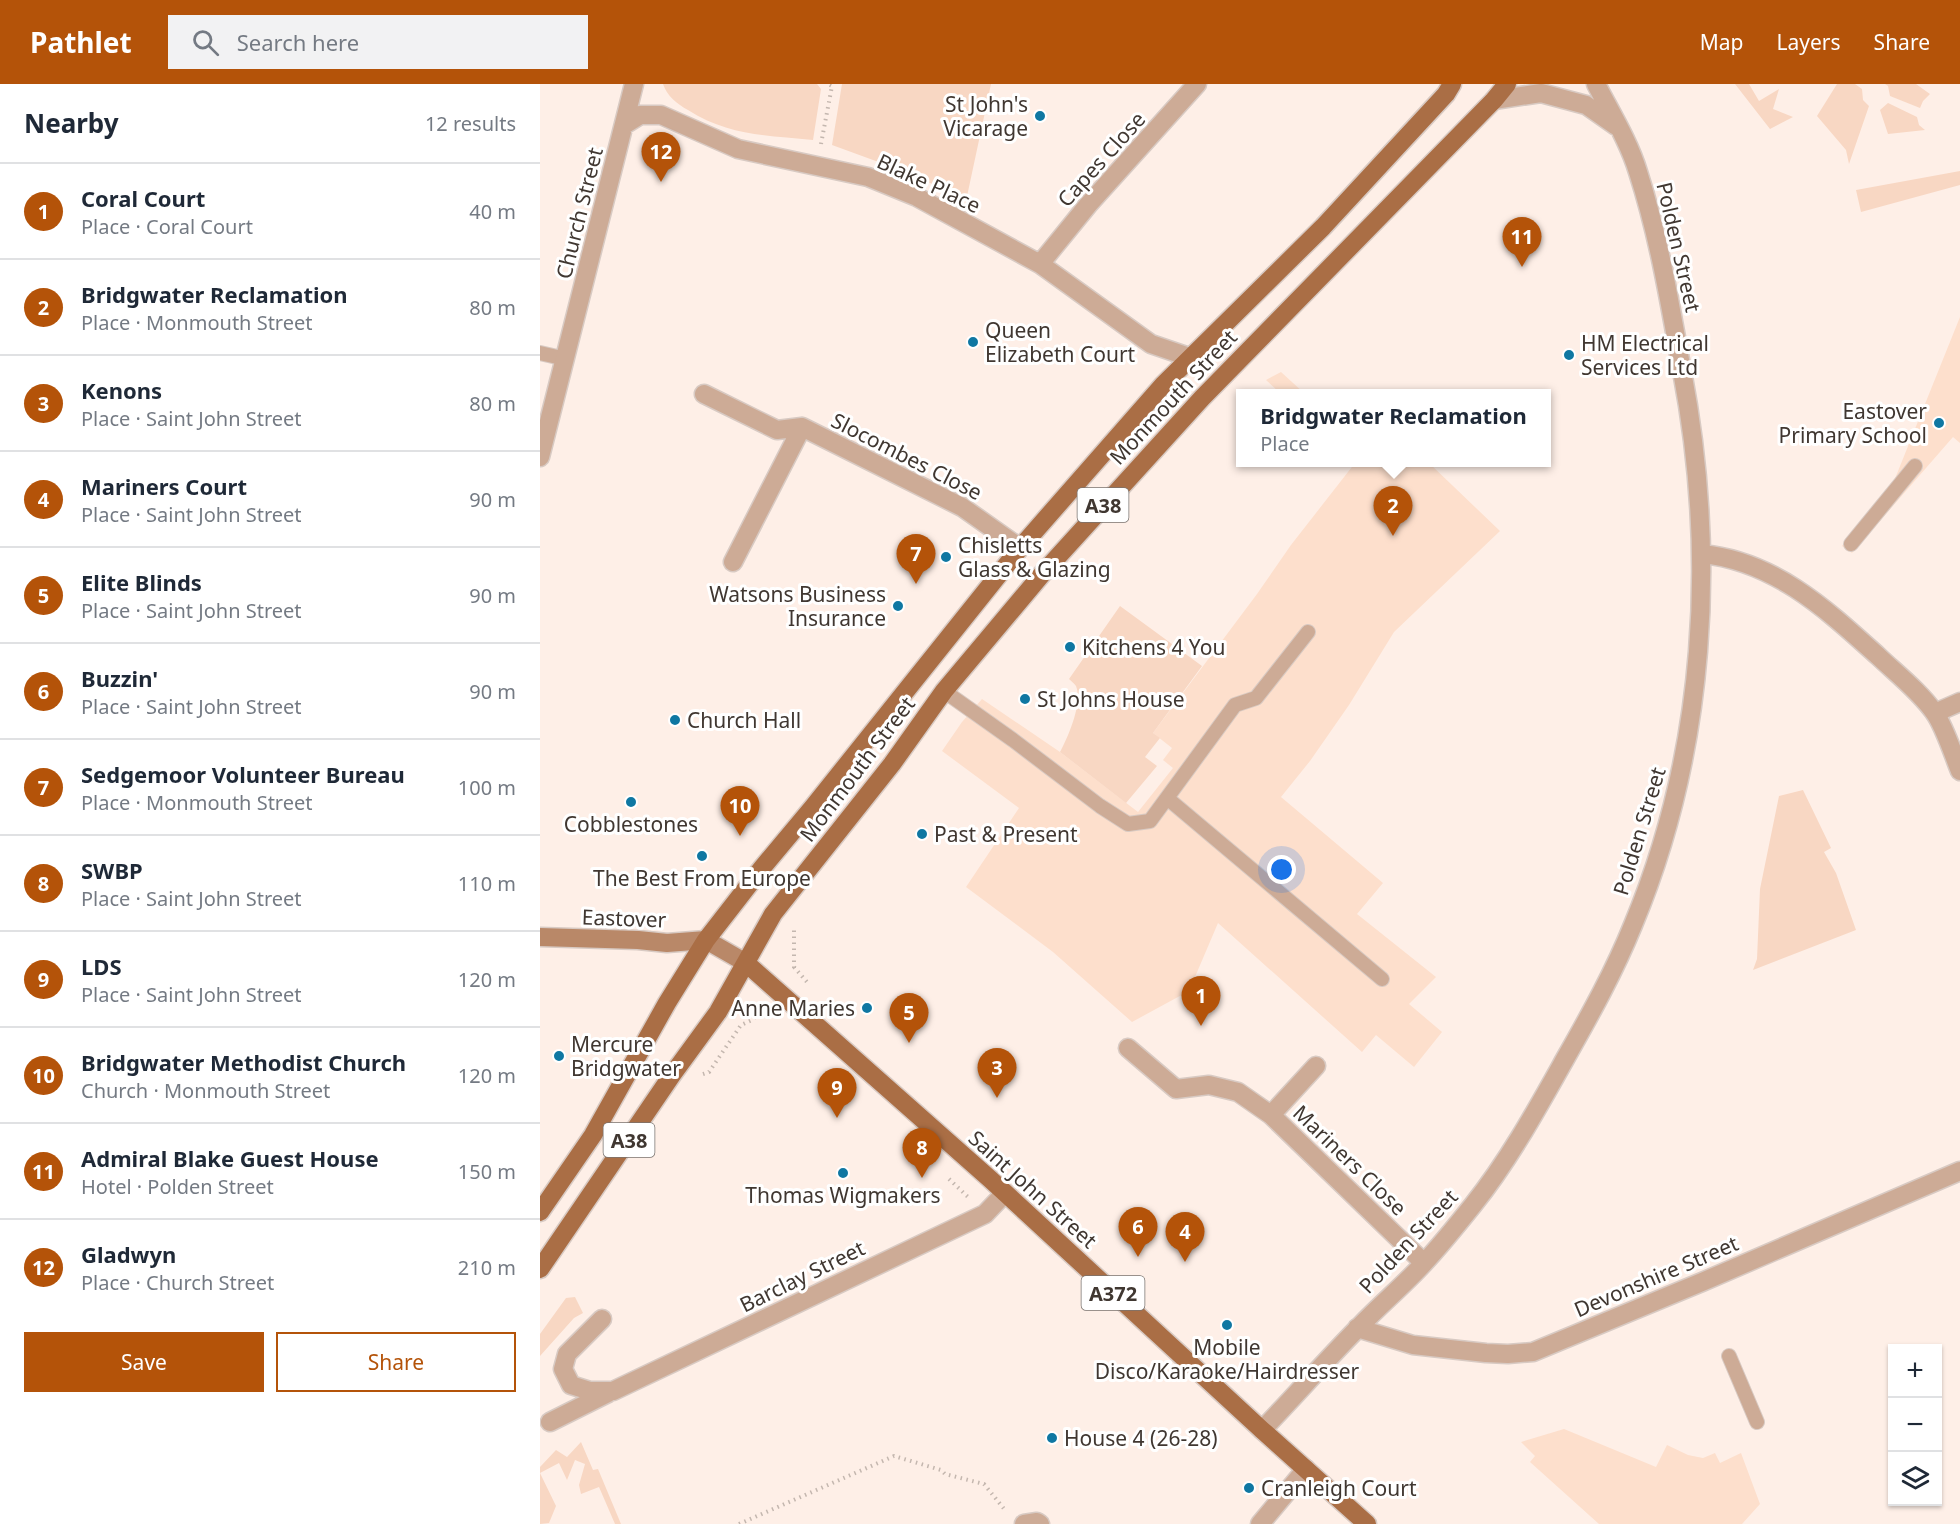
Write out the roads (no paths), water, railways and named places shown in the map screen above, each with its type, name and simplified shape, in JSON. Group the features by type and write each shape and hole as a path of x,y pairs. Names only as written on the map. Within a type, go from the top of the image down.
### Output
{"main road":[{"name":"Monmouth Street","path":"706,940 1020,548 1163,385 1323,227 1446,94 1452,84"},
{"name":"Monmouth Street","path":"746,963 773,914 892,764 944,691 1042,573 1202,398 1494,100 1507,84"},
{"name":"A38","path":"540,1212 594,1135 667,1003 706,940"},
{"name":"A38","path":"540,1269 718,1012 746,963"},
{"name":"Saint John Street","path":"746,963 1005,1193 1367,1524"}],"street":[{"name":"Church Street","path":"540,457 634,84"},
{"name":"Capes Close","path":"1040,264 1088,205 1197,84"},
{"name":"Polden Street","path":"1262,1430 1358,1328 1424,1263 1474,1204 1506,1159 1535,1113 1605,988 1634,923 1665,829 1680,772 1692,714 1699,645 1702,554 1697,473 1688,401 1663,270 1638,170 1596,84"},
{"path":"1494,100 1541,93 1586,105 1619,128"},
{"name":"Blake Place","path":"624,125 640,115 661,115 738,149 868,177 917,197 1040,264 1151,344 1192,358"},
{"name":"Slocombes Close","path":"704,394 777,430 802,427 962,507 1020,548"},
{"name":"Slocombes Close","path":"733,562 802,427"},
{"path":"1702,554 1725,556 1762,570 1813,600 1902,678 1935,713 1960,771"},
{"path":"1935,713 1960,702"},
{"name":"Eastover","path":"540,938 638,940 667,943 706,940"},
{"path":"706,940 746,963"},
{"name":"Mariners Close","path":"1128,1048 1176,1089 1209,1085 1238,1092 1271,1115 1424,1263"},
{"name":"Mariners Close","path":"1271,1115 1316,1066"},
{"name":"Devonshire Street","path":"1358,1328 1413,1345 1486,1353 1533,1352 1960,1171"},
{"name":"Barclay Street","path":"550,1422 985,1214 1005,1193"},
{"path":"602,1319 567,1354 563,1370 572,1384 590,1391 613,1391"},
{"path":"1260,1524 1306,1469"},
{"path":"1018,1520 1040,1524"}],"lane":[{"path":"540,352 566,358"},
{"path":"1851,544 1915,466"},
{"path":"944,691 1100,806 1128,824 1150,821 1234,705 1256,698 1308,632"},
{"path":"1167,798 1382,979"},
{"path":"1729,1356 1756,1422"}],"place":[{"name":"St John's Vicarage","path":"1040,116"},
{"name":"Gladwyn","path":"661,182"},
{"name":"Admiral Blake Guest House","path":"1522,267"},
{"name":"Queen Elizabeth Court","path":"973,342"},
{"name":"HM Electrical Services Ltd","path":"1569,355"},
{"name":"Eastover Primary School","path":"1939,423"},
{"name":"Bridgwater Reclamation","path":"1393,536"},
{"name":"Chisletts Glass & Glazing","path":"946,557"},
{"name":"Sedgemoor Volunteer Bureau","path":"916,584"},
{"name":"Watsons Business Insurance","path":"898,606"},
{"name":"Kitchens 4 You","path":"1070,647"},
{"name":"St Johns House","path":"1025,699"},
{"name":"Church Hall","path":"675,720"},
{"name":"Cobblestones","path":"631,802"},
{"name":"Past & Present","path":"922,834"},
{"name":"Bridgwater Methodist Church","path":"740,836"},
{"name":"The Best From Europe","path":"702,856"},
{"name":"Anne Maries","path":"867,1008"},
{"name":"Coral Court","path":"1201,1026"},
{"name":"Elite Blinds","path":"909,1043"},
{"name":"Mercure Bridgwater","path":"559,1056"},
{"name":"Kenons","path":"997,1098"},
{"name":"LDS","path":"837,1118"},
{"name":"Thomas Wigmakers","path":"843,1173"},
{"name":"SWBP","path":"922,1178"},
{"name":"Buzzin'","path":"1138,1257"},
{"name":"Mariners Court","path":"1185,1262"},
{"name":"Mobile Disco/Karaoke/Hairdresser","path":"1227,1325"},
{"name":"House 4 (26-28)","path":"1052,1438"},
{"name":"Cranleigh Court","path":"1249,1488"}]}
